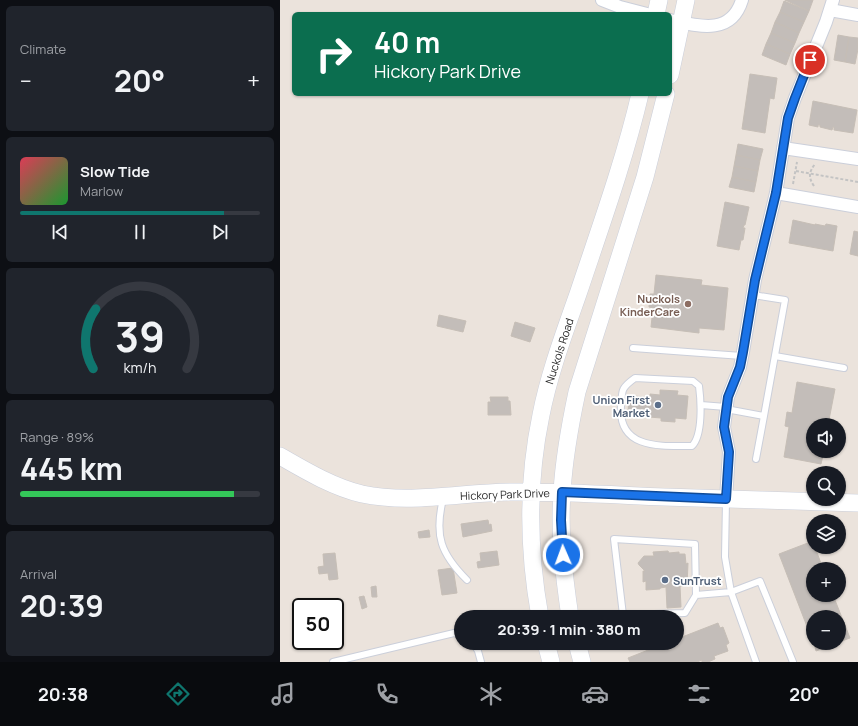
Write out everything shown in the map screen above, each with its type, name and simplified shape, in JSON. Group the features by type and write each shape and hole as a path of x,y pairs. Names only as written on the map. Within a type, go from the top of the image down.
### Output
{"main road":[{"path":"656,12 659,0"},
{"path":"672,57 676,21 686,0"},
{"name":"Nuckols Road","path":"539,610 532,571 530,525 533,464 536,438 548,386 622,159 639,96"},
{"path":"569,610 561,520 565,461 578,392 645,177 665,96"},
{"name":"Hickory Park Drive","path":"280,456 319,478 362,494 385,497 399,498 507,492 562,492 858,503"},
{"path":"548,650 551,662"},
{"path":"579,650 582,662"}],"street":[{"path":"602,0 639,12"},
{"path":"676,21 708,27 718,26 730,19 736,12 742,0"},
{"path":"726,499 729,452 724,427 726,408 728,397 742,356 753,295 776,193 788,118 832,5 858,15"},
{"path":"783,148 858,159"},
{"path":"776,193 858,207"}],"lane":[{"path":"753,295 785,300 756,459"},
{"path":"633,348 742,356"},
{"path":"775,356 844,368"},
{"path":"635,378 693,381 699,386 701,405 698,437 692,446 659,446 640,442 630,435 622,425 620,411 622,391 628,383 635,378"},
{"path":"701,405 726,408 764,416"},
{"path":"443,496 440,511 442,546 454,566 467,580"},
{"path":"726,499 725,557 731,592 756,662"},
{"path":"614,539 695,544 696,595 685,613 623,615 614,539"},
{"path":"696,595 731,592 760,581 793,662"},
{"path":"333,662 454,634"},
{"path":"477,650 481,662"}],"path":[{"path":"793,187 797,160"},
{"path":"814,186 810,181 809,174 816,163"},
{"path":"796,171 858,182"}],"building":[{"path":"785,0 813,0 809,11"},
{"path":"784,1 809,11 804,22 780,12"},
{"path":"780,12 804,22 799,33 775,22"},
{"path":"775,22 799,33 795,43 771,33"},
{"path":"771,33 795,43 790,54 766,44"},
{"path":"838,35 849,37 845,62 834,60"},
{"path":"849,37 858,38 858,49 855,64 845,62"},
{"path":"766,44 790,54 786,65 762,55"},
{"path":"750,74 777,78 774,99 770,98 765,133 742,129"},
{"path":"813,101 857,110 853,133 834,130 834,127 832,130 820,127 820,125 818,125 818,127 809,125"},
{"path":"738,144 763,149 760,160 736,155"},
{"path":"736,155 760,160 758,171 734,166"},
{"path":"734,166 758,171 756,182 732,177"},
{"path":"732,177 756,182 754,192 729,187"},
{"path":"725,202 749,207 743,228 745,228 743,240 741,240 739,250 717,246"},
{"path":"793,220 815,225 825,226 826,224 837,226 833,251 789,243"},
{"path":"854,231 858,232 858,256 850,254"},
{"name":"Nuckols KinderCare","path":"656,275 702,280 701,285 728,288 724,330 699,328 699,333 651,327 653,308 649,307 650,294 654,294"},
{"path":"439,315 466,321 463,332 437,326"},
{"path":"515,322 535,328 530,342 511,336"},
{"path":"797,382 835,389 829,418 806,418 806,458 822,458 821,464 784,457 789,427 785,426 787,412 792,413"},
{"name":"Union First Market","path":"660,390 678,391 677,395 688,396 686,419 675,418 675,422 661,421 661,418 649,417 649,414 628,413 629,396 650,397 650,394 660,395"},
{"path":"490,397 508,397 508,401 510,401 511,415 488,415 488,402 491,402"},
{"path":"488,520 489,525 491,524 492,531 463,537 461,524"},
{"path":"429,530 430,537 419,538 418,532"},
{"path":"806,544 806,554 818,554 820,562 806,562 806,602 836,602 839,610 806,610 806,624 779,554"},
{"path":"497,551 499,565 478,568 477,562 481,561 480,553"},
{"name":"SunTrust","path":"668,551 669,553 679,552 679,554 685,554 686,564 688,563 687,586 680,586 681,607 667,608 666,587 646,590 646,581 643,582 643,571 645,571 638,563 644,556 654,556 653,552"},
{"path":"335,553 338,579 329,580 328,573 319,574 318,567 324,566 323,554"},
{"path":"453,568 457,593 442,595 438,570"},
{"path":"376,586 377,597 372,597 371,587"},
{"path":"364,596 367,607 362,609 359,597"},
{"path":"718,623 720,628 723,627 729,643 726,645 728,651 714,656 715,659 708,662 702,662 702,660 697,662 630,662 628,658 648,650 684,650 684,636"},
{"path":"846,628 850,638 846,639"}],"place":[{"name":"Nuckols KinderCare","path":"688,304"},
{"name":"Union First Market","path":"658,405"},
{"name":"SunTrust","path":"665,580"}],"route":[{"path":"563,555 561,520 562,492 726,499 729,452 724,427 725,411 728,397 740,367 755,280 776,193 788,118 810,60"}]}
